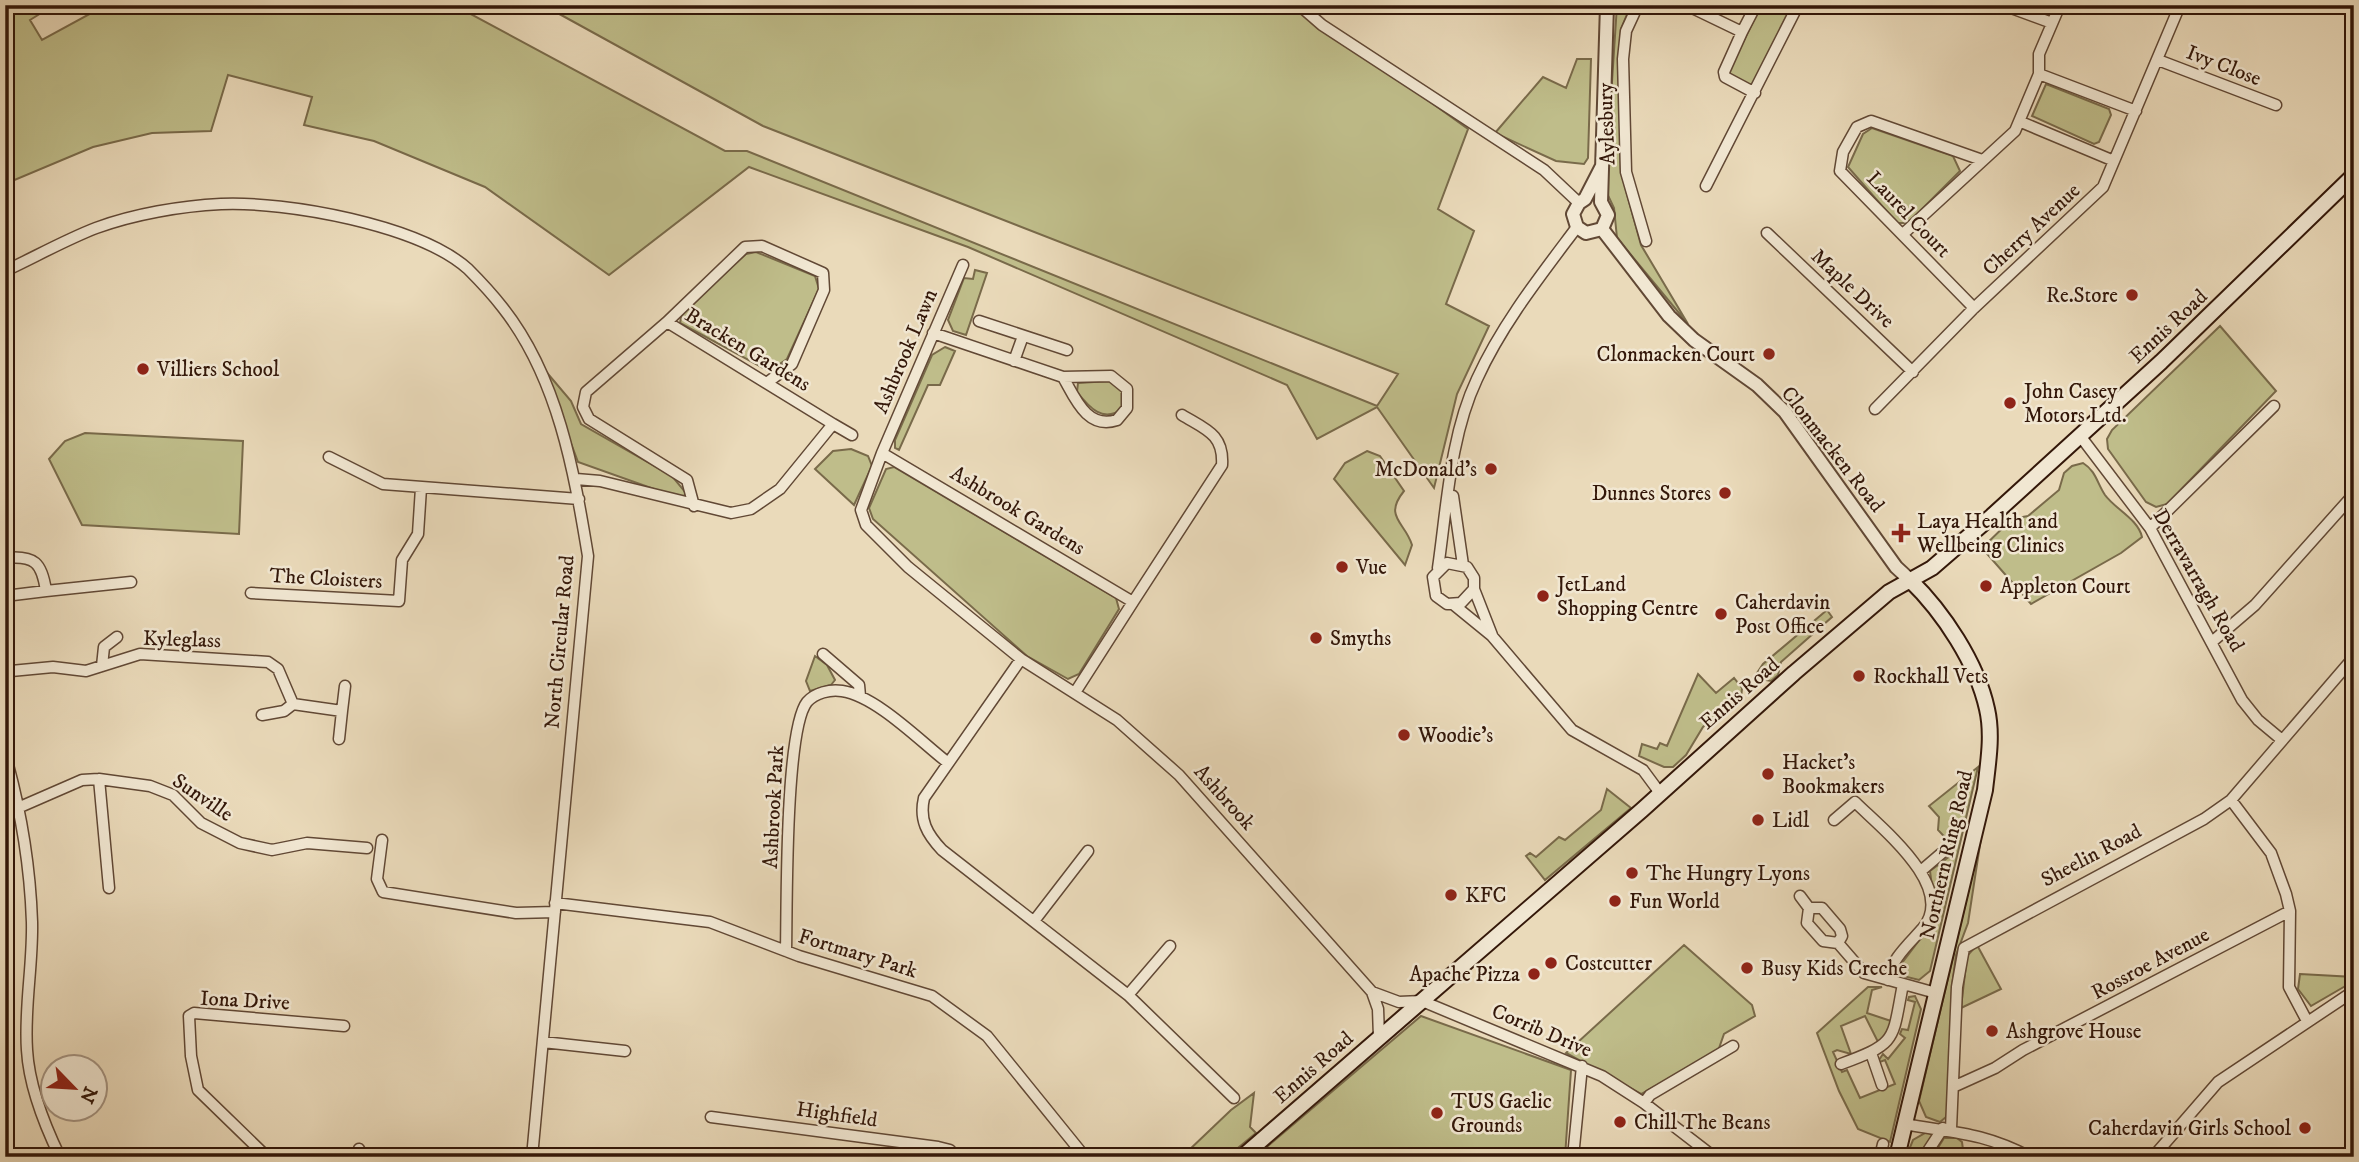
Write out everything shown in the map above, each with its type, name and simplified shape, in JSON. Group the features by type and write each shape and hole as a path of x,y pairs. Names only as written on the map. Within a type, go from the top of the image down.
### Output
{"main road":[{"name":"Ennis Road","path":"1242,1157 1794,673 1889,592 1932,568 2081,437 2354,175"},
{"name":"Northern Ring Road","path":"1897,1157 1984,789 1990,746 1987,709 1970,665 1928,598 1910,580"}],"street":[{"path":"1299,5 1322,25 1544,170 1582,201 1601,202"},
{"path":"1602,166 1573,214 1577,227 1586,233 1602,229 1608,215 1601,202 1607,5"},
{"name":"Aylesbury","path":"1638,5 1626,31 1623,59 1626,172 1646,241"},
{"path":"1686,5 1742,32"},
{"path":"1755,93 1725,77 1724,72 1756,5"},
{"path":"1706,186 1795,11 1794,5"},
{"path":"1903,234 2015,131 2039,74 2039,54 2060,5"},
{"name":"Cherry Avenue","path":"1875,409 1974,309 2103,187 2180,5"},
{"path":"2010,6 2052,23"},
{"name":"Ivy Close","path":"2158,60 2276,105"},
{"path":"2039,74 2136,111"},
{"name":"Laurel Court","path":"1974,309 1840,171 1843,152 1857,127 1871,121 1982,160"},
{"path":"2021,122 2114,161"},
{"path":"1963,152 1965,176"},
{"name":"North Circular Road","path":"5,271 97,228 160,212 220,204 267,205 314,212 372,225 418,240 466,268 503,309 534,357 576,479 588,556 532,1157"},
{"path":"1577,227 1498,338 1476,380 1452,474 1438,568 1433,577 1433,590 1441,601 1454,605 1492,636 1572,730 1643,770 1660,793"},
{"name":"Clonmacken Road","path":"1602,229 1669,316 1713,355 1757,385 1785,412 1896,567 1910,580"},
{"name":"Maple Drive","path":"1767,233 1913,372"},
{"path":"667,322 745,247 762,246 823,273 824,290 792,364 768,383"},
{"name":"Ashbrook Lawn","path":"882,453 963,265"},
{"path":"979,321 1067,350"},
{"name":"Bracken Gardens","path":"694,506 687,480 589,419 583,407 586,392 667,322 852,435"},
{"path":"933,333 1063,377 1111,376 1127,389 1127,408 1117,420 1100,422 1085,415 1063,377"},
{"path":"1014,361 1023,336"},
{"path":"2150,528 2274,407"},
{"path":"1076,691 1222,465 1223,449 1215,436 1182,415"},
{"path":"576,479 600,481 731,513 751,509 780,489 833,424"},
{"name":"Derravarragh Road","path":"2081,437 2150,528 2242,699 2258,720 2282,740"},
{"name":"Ashbrook Gardens","path":"882,453 1133,602"},
{"name":"Ashbrook","path":"882,453 862,510 866,525 908,567 1021,659 1076,691 1118,720 1180,775 1372,992"},
{"path":"329,457 383,484 579,499"},
{"path":"1452,474 1456,526 1464,565"},
{"name":"The Cloisters","path":"251,593 399,601 402,560 418,534 421,488"},
{"path":"2213,641 2255,605 2354,495"},
{"path":"5,558 23,556 37,564 43,572 46,591"},
{"path":"1438,568 1454,562 1464,565 1472,572 1474,589 1492,636"},
{"path":"5,596 131,582"},
{"path":"1454,605 1467,600 1474,589"},
{"path":"102,666 104,647 117,637"},
{"name":"Kyleglass","path":"5,675 11,671 53,667 86,671 140,654 268,662 278,669 293,704"},
{"path":"823,654 859,685 860,696"},
{"name":"Sheelin Road","path":"1947,1129 1953,1087 1957,987 1964,948 1968,943 2204,818 2231,800 2354,657"},
{"path":"1021,659 924,798 921,809 926,831 942,850 1128,995 1234,1098"},
{"path":"840,669 840,690 860,696 947,762"},
{"path":"339,739 345,686"},
{"name":"Ashbrook Park","path":"786,951 792,766 797,730 807,703 822,692 840,690"},
{"path":"262,715 284,712 293,704 342,711"},
{"path":"5,754 20,807 29,859 33,965 27,1049 32,1088 60,1157"},
{"path":"99,779 109,888"},
{"name":"Sunville","path":"20,807 82,780 99,779 150,786 173,795 201,823 240,843 272,849 307,843 367,848"},
{"path":"2231,800 2271,853 2290,911 2288,987 2307,1021"},
{"path":"1834,820 1855,802 1922,870 1932,910 1928,921 1889,968 1888,980"},
{"name":"Fortmary Park","path":"382,840 377,879 383,892 516,913 555,908 710,922 786,951 914,990 943,1002 987,1036 1085,1157"},
{"path":"1034,921 1088,851"},
{"path":"1922,870 1943,852"},
{"path":"1800,897 1809,908 1807,923 1823,941 1838,943 1857,968 1936,993"},
{"path":"1809,908 1822,908 1840,929 1842,936 1838,943"},
{"name":"Rossroe Avenue","path":"1953,1087 2003,1064 2023,1050 2290,911"},
{"path":"1128,995 1170,946"},
{"path":"1841,1064 1878,1050 1893,1034 1903,984"},
{"path":"2153,1157 2218,1082 2354,991"},
{"path":"1372,992 1399,1002 1422,1001"},
{"path":"1372,992 1378,1009 1379,1037"},
{"name":"Corrib Drive","path":"1422,1001 1582,1066 1644,1102 1714,1157"},
{"name":"Iona Drive","path":"267,1157 198,1090 191,1056 189,1016 194,1013 344,1026"},
{"path":"543,1042 625,1051"},
{"path":"1644,1102 1650,1095 1733,1046"},
{"path":"1871,1053 1882,1085"},
{"path":"1573,1157 1582,1066"},
{"name":"Highfield","path":"711,1117 939,1147 950,1150 955,1157"},
{"path":"1904,1125 1947,1129 1990,1138 2030,1157"},
{"path":"1924,1157 1947,1129"},
{"path":"1880,1157 1883,1144"}],"shaded area":[{"path":"5,5 54,5 30,20 42,40 106,5 454,5 725,151 747,151 1377,406 1398,374 763,126 543,5 1295,5 1468,129 1438,209 1474,231 1446,304 1489,326 1457,394 1434,488 1377,407 1317,439 1287,385 968,247 749,167 609,275 485,187 374,141 304,125 312,97 228,75 211,131 152,133 93,147 5,184"},
{"path":"1617,5 1631,5 1621,29 1621,172 1641,245 1688,324 1617,238 1614,208 1605,189"},
{"path":"1761,5 1786,5 1791,12 1755,82 1748,87 1731,77 1729,71"},
{"path":"1577,59 1591,59 1588,158 1584,164 1556,161 1495,133 1543,77 1566,88"},
{"path":"2046,84 2109,109 2111,115 2099,142 2094,144 2032,116"},
{"path":"1872,128 1953,156 1960,171 1908,223 1897,223 1848,167 1863,134"},
{"path":"756,252 815,276 819,289 787,359 769,371 680,323 682,312 746,254"},
{"path":"975,270 987,273 966,335 953,331 948,320 964,278 973,279"},
{"path":"2220,326 2276,391 2167,504 2156,507 2146,502 2108,449 2107,439 2112,430"},
{"path":"945,347 955,351 940,385 928,385 899,450 895,448 895,440 932,355"},
{"path":"543,368 571,401 581,424 672,476 686,493 682,499 578,462"},
{"path":"1110,381 1122,389 1123,408 1116,413 1097,412 1077,392 1078,383"},
{"path":"85,433 243,441 239,534 82,525 49,459 65,441"},
{"path":"851,449 868,456 872,466 854,505 815,469 833,451"},
{"path":"1367,451 1380,456 1404,491 1395,507 1395,513 1412,545 1405,565 1334,479 1345,463"},
{"path":"2083,463 2094,473 2109,500 2136,525 2142,537 2121,553 2031,604 1982,548 2012,519 2028,516 2059,490 2064,473 2072,466"},
{"path":"894,467 1116,598 1119,609 1079,674 1068,679 1027,656 873,519 869,508 886,469"},
{"path":"1827,610 1832,617 1781,662 1778,675 1771,681 1761,679 1757,673 1763,664"},
{"path":"815,656 827,665 835,680 831,685 810,691 806,681"},
{"path":"1698,674 1716,693 1734,678 1742,688 1741,700 1734,706 1728,706 1703,727 1686,755 1673,767 1664,767 1639,756 1642,744 1657,749 1660,743 1667,746"},
{"path":"1978,767 1930,971 1919,980 1903,976 1899,967 1936,918 1930,871 1954,853 1954,847 1938,830 1939,817 1929,806"},
{"path":"1607,789 1631,808 1545,880 1526,856 1530,853 1536,857 1559,837 1565,840 1601,810"},
{"path":"1981,838 1968,923 1956,955 1952,986 1948,1109 1946,1117 1940,1122 1926,1117 1919,1101"},
{"path":"1684,945 1752,1005 1755,1016 1724,1034 1718,1051 1641,1094 1566,1053"},
{"path":"1977,945 2001,989 1961,1008 1967,956"},
{"path":"2300,974 2354,977 2354,981 2311,1006 2298,989"},
{"path":"1868,987 1882,987 1872,990 1867,1013 1891,1021 1889,1033 1878,1042 1865,1016 1841,1026 1851,1054 1837,1050 1833,1052 1842,1072 1847,1070 1860,1098 1895,1084 1885,1060 1877,1063 1883,1054 1888,1059 1905,1038 1900,1034 1902,1029 1908,1030 1915,1002 1908,1000 1909,997 1915,996 1921,1009 1890,1142 1858,1129 1839,1091 1817,1033"},
{"name":"TUS Gaelic Grounds","path":"1421,1016 1571,1070 1565,1157 1255,1157"},
{"path":"1254,1093 1250,1127 1256,1133 1227,1157 1193,1157 1187,1152 1231,1110"},
{"path":"1927,1132 1933,1135 1919,1157 1906,1157 1913,1140"},
{"path":"1944,1138 1957,1138 1962,1142 1964,1157 1940,1157 1936,1151"}],"place":[{"name":"Re.Store","path":"2132,295"},
{"name":"Clonmacken Court","path":"1769,354"},
{"name":"Villiers School","path":"143,369"},
{"name":"John Casey Motors Ltd.","path":"2010,403"},
{"name":"McDonald's","path":"1491,469"},
{"name":"Dunnes Stores","path":"1725,493"},
{"name":"Laya Health and Wellbeing Clinics","path":"1901,533"},
{"name":"Vue","path":"1342,567"},
{"name":"Appleton Court","path":"1986,586"},
{"name":"JetLand Shopping Centre","path":"1543,596"},
{"name":"Caherdavin Post Office","path":"1721,614"},
{"name":"Smyths","path":"1316,638"},
{"name":"Rockhall Vets","path":"1859,676"},
{"name":"Woodie's","path":"1404,735"},
{"name":"Hacket's Bookmakers","path":"1768,774"},
{"name":"Lidl","path":"1758,820"},
{"name":"The Hungry Lyons","path":"1632,873"},
{"name":"KFC","path":"1451,895"},
{"name":"Fun World","path":"1615,901"},
{"name":"Costcutter","path":"1551,963"},
{"name":"Busy Kids Creche","path":"1747,968"},
{"name":"Apache Pizza","path":"1534,974"},
{"name":"Ashgrove House","path":"1992,1031"},
{"name":"TUS Gaelic Grounds","path":"1437,1113"},
{"name":"Chill The Beans","path":"1620,1122"},
{"name":"Caherdavin Girls School","path":"2305,1128"}]}
